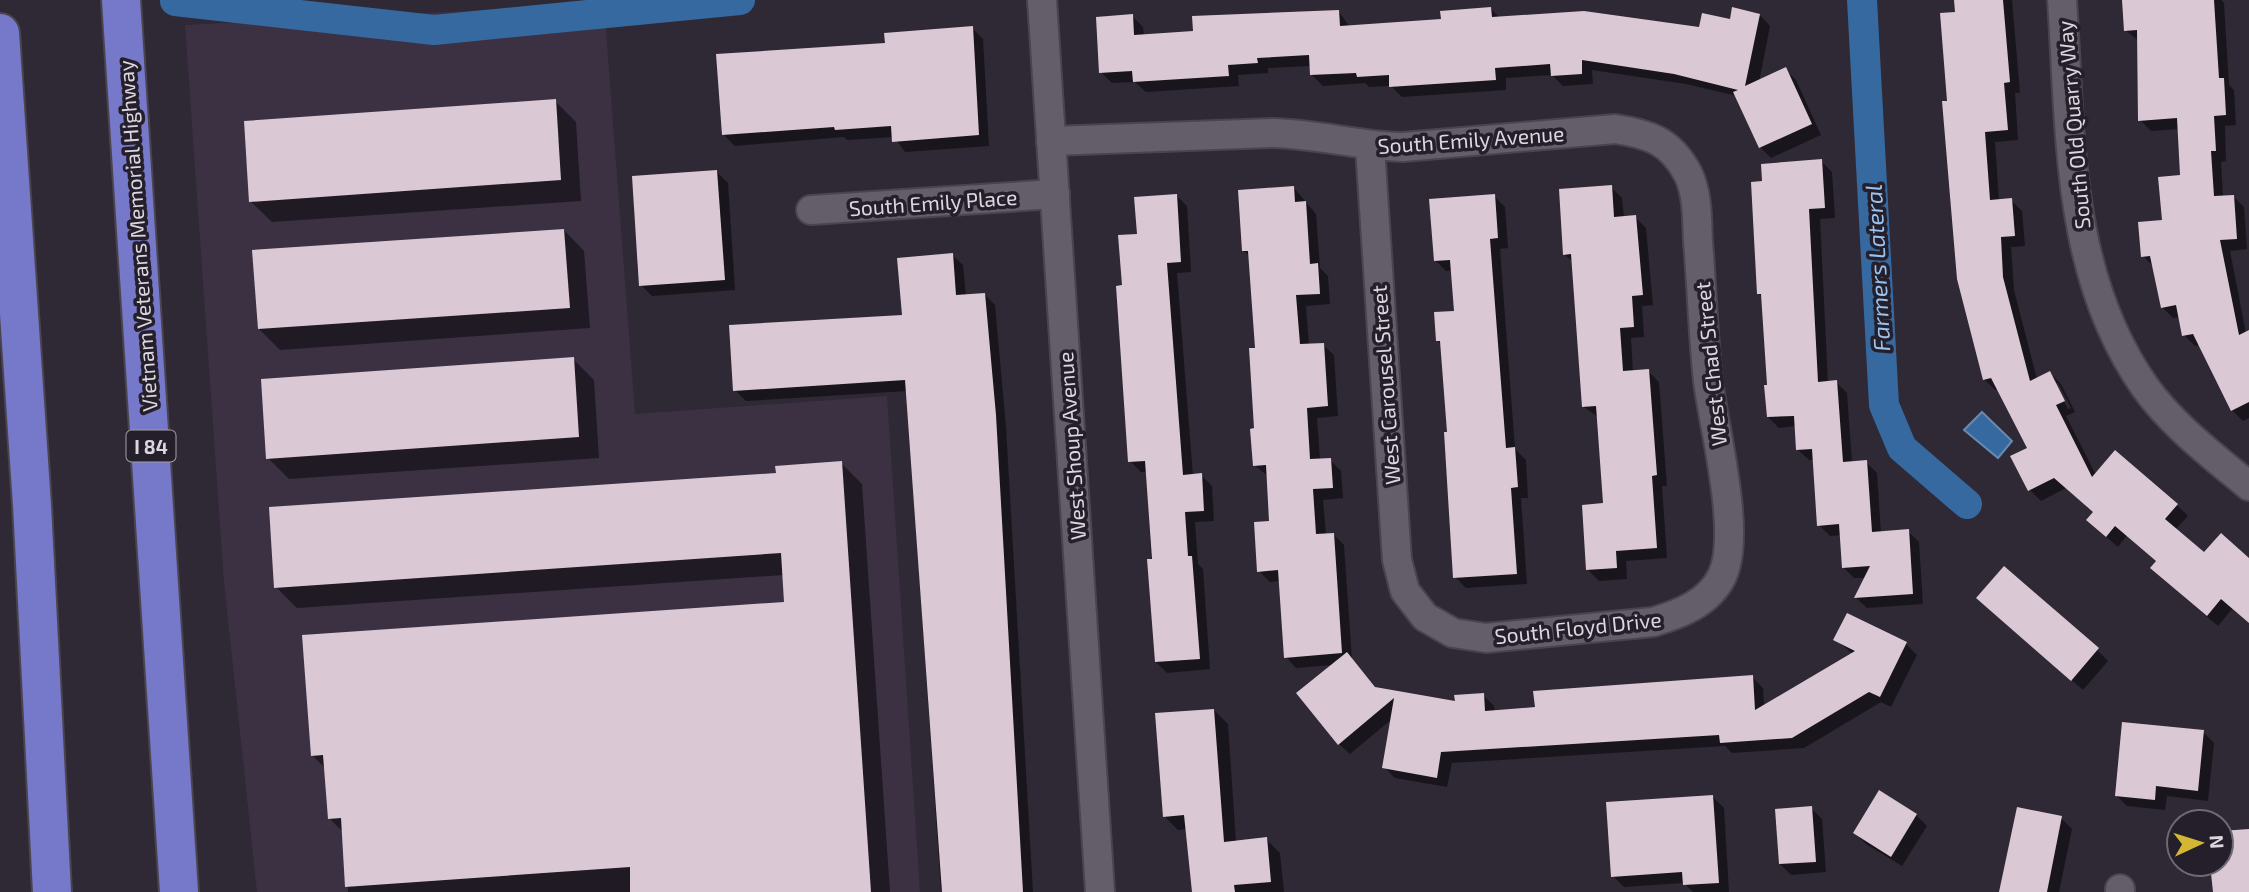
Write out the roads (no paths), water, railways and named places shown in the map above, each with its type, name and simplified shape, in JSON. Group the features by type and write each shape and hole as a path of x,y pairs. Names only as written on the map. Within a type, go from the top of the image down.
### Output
{"highway":[{"name":"Vietnam Veterans Memorial Highway","path":"121,0 179,892"},
{"path":"0,33 32,505 52,892"}],"street":[{"name":"West Shoup Avenue","path":"1042,0 1100,892"},
{"name":"South Old Quarry Way","path":"2062,0 2076,206 2086,256 2102,305 2121,348 2146,388 2199,445 2249,486"},
{"name":"South Emily Avenue","path":"1051,141 1273,133 1307,134 1370,146 1403,147 1615,129 1648,134 1675,154"},
{"name":"West Carousel Street","path":"1370,146 1397,560 1405,591 1425,617"},
{"name":"West Chad Street","path":"1675,154 1689,177 1696,206 1708,380 1729,524 1729,554 1722,578"},
{"name":"South Emily Place","path":"811,210 1055,194"},
{"name":"South Floyd Drive","path":"1425,617 1453,633 1486,638 1653,622 1678,615 1701,602 1722,578"}],"water":[{"path":"1982,412 2012,441 1998,458 1964,430"}],"waterway":[{"name":"Farmers Lateral","path":"175,1 434,30 740,0"},
{"name":"Farmers Lateral","path":"1862,0 1884,405 1902,448 1967,504"}]}
